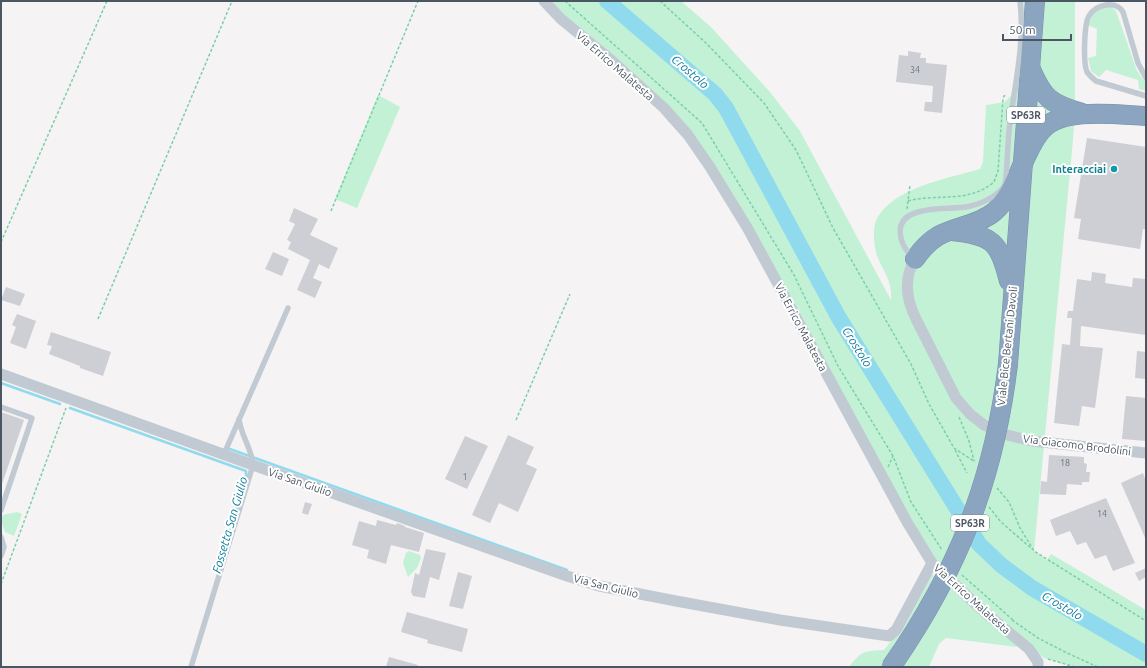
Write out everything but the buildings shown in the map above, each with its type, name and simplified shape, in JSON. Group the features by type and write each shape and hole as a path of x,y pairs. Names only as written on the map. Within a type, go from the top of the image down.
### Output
{"highway":[{"name":"Viale Bice Bertani Davoli","path":"891,667 935,598 955,558 983,485 1002,408 1008,364 1034,1"},
{"path":"1030,66 1037,83 1048,99 1064,108 1084,114"},
{"path":"915,259 922,249 933,239 949,231 979,220 994,211 1006,199 1036,138 1046,125 1060,118 1084,114 1146,116"},
{"path":"949,231 980,235 996,246 1004,260 1013,294"}],"street":[{"name":"Via Errico Malatesta","path":"544,1 561,19 611,60 664,108 688,136 710,167 748,229 906,522 932,563 981,609 1034,655"},
{"name":"Via Giacomo Brodolini","path":"915,259 911,266 907,280 907,296 910,306 928,344 959,401 970,414 984,425 1016,437 1039,442 1146,453"},
{"name":"Via San Giulio","path":"1,374 253,465 599,586 780,620 889,636 896,630 932,563"},
{"path":"1034,655 1038,662 1038,667"}],"lane":[{"path":"915,259 904,247 900,236 902,224 910,215 919,211 971,207 989,199 1003,188 1006,178 1010,124 1019,58 1021,22 1020,1"},
{"path":"1146,78 1138,63 1123,12 1120,8 1114,4 1109,4 1094,10 1089,16 1086,24 1085,65 1087,71 1091,77 1096,80 1146,96"},
{"path":"224,454 288,308"},
{"path":"1,407 32,418 1,510"},
{"path":"239,419 240,429 252,454 253,465"},
{"name":"Via San Giulio","path":"191,667 253,465"},
{"path":"1,537 4,547 1,556"}],"path":[{"path":"1,242 107,1"},
{"path":"98,319 232,1"},
{"path":"331,211 418,1"},
{"path":"660,1 706,43 764,103 796,150 833,228 911,364 929,404 968,473"},
{"path":"910,185 908,201 922,198 968,196 982,190 994,182 998,171 1003,99 1004,96 1015,91"},
{"path":"516,420 570,294"},
{"path":"954,448 976,463 970,442 958,417 957,407 959,401"},
{"path":"1,584 66,407"},
{"path":"893,456 911,502 943,551"},
{"path":"996,487 1009,502 1020,528 1034,551"},
{"path":"988,506 1001,522 1034,551 1146,621"},
{"path":"963,575 1013,620 1038,638 1098,667"},
{"path":"1034,655 1075,667"}],"green space":[{"path":"545,1 681,1 711,27 770,92 800,131 891,300 890,285 876,254 874,241 875,224 881,212 892,202 920,187 980,169 983,162 986,105 1005,102 1015,91 1019,58 1020,1 1075,1 1075,105 1073,140 1034,551 1047,560 1051,554 1146,610 1146,667 1075,667 1044,658 935,565 688,132"},
{"path":"1103,7 1112,7 1116,11 1137,71 1146,83 1146,91 1139,89 1138,80 1106,70 1099,77 1091,71 1088,58 1096,56 1097,29 1088,25 1094,13"},
{"path":"378,95 400,107 357,208 335,199"},
{"path":"17,512 22,514 14,536 5,532 1,520 3,515"},
{"path":"409,551 420,555 421,558 417,568 408,577 403,563 406,553"},
{"path":"932,574 934,576 923,599 880,667 849,667 860,655 864,653 884,650 897,634"},
{"path":"951,586 1016,641 1017,647 946,638 939,644 929,667 900,667 919,641"}],"waterway":[{"name":"Crostolo","path":"607,1 715,94 726,108 839,318 979,544 1001,565 1032,588 1146,654"},
{"name":"Fossetta San Giulio","path":"1,383 60,404"},
{"name":"Fossetta San Giulio","path":"70,408 246,471 246,478 229,535"},
{"path":"227,448 567,570"}],"place":[{"name":"Interacciai","path":"1114,169"}]}
